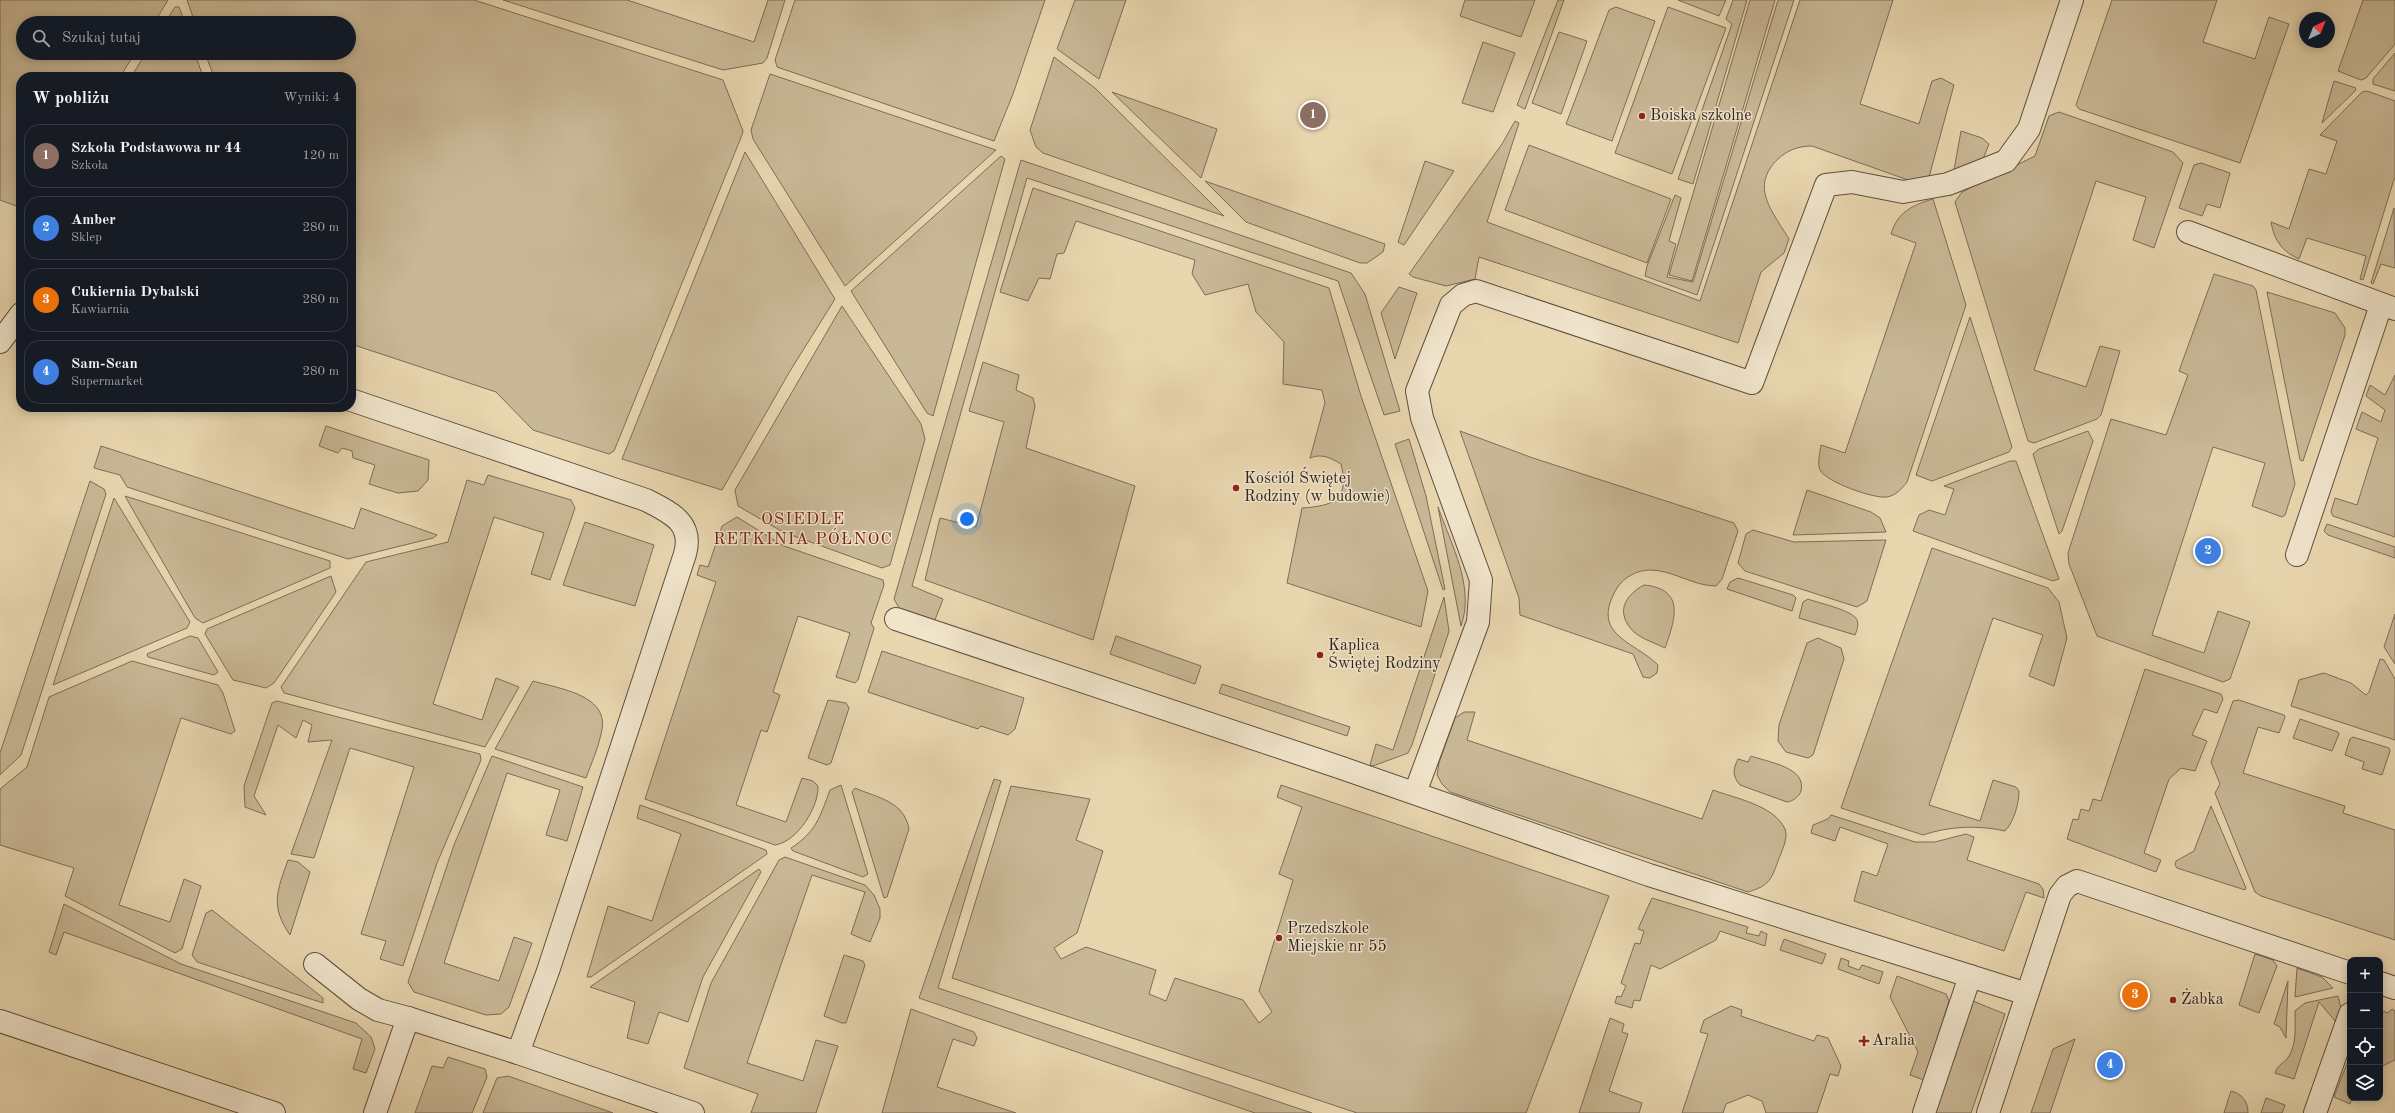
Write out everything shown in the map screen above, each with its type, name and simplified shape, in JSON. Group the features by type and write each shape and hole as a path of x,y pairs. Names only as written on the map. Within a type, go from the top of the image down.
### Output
{"street":[{"path":"1415,793 1478,622 1481,580 1422,418 1417,395 1451,305 1463,295 1476,291 1752,383 1826,185 1852,182 1903,192 1948,184 2006,161 2029,130 2072,0"},
{"path":"2188,232 2388,307 2298,555"},
{"path":"0,342 16,321"},
{"path":"356,402 646,500 673,514 684,528 687,545 685,554 548,971 518,1053"},
{"path":"896,619 1415,793 1743,906 2027,994"},
{"path":"1988,1113 2060,895 2067,886 2077,881 2347,972"},
{"path":"315,964 359,999 378,1010 518,1053 663,1109 692,1113"},
{"path":"1924,1113 1970,976"},
{"path":"2383,984 2395,988"},
{"path":"375,1113 408,1018"},
{"path":"0,1021 274,1113"},
{"path":"2315,1113 2347,1022"}],"shaded area":[{"path":"0,0 168,0 158,16 16,16 16,60 131,60 123,72 16,72 16,206 0,200"},
{"path":"187,0 474,0 723,80 743,131 742,135 614,451 609,454 533,430 496,392 356,346 356,72 212,72 208,60 356,60 356,16 193,16"},
{"path":"503,0 627,0 754,42 768,0 785,0 767,58 763,63 723,70"},
{"path":"795,0 1045,0 1013,94 994,141 777,67 775,60"},
{"path":"1075,0 1126,0 1099,79 1057,49"},
{"path":"1465,0 1535,0 1521,37 1460,16"},
{"path":"1558,0 1564,0 1525,109 1517,105"},
{"path":"1678,0 1726,0 1719,16"},
{"path":"1733,0 1747,0 1693,184 1678,179 1732,24 1726,19"},
{"path":"1750,0 1775,0 1692,281 1669,275"},
{"path":"1778,0 1794,0 1697,295 1645,276 1647,266 1675,195 1681,198 1669,241 1676,244 1667,277 1693,282"},
{"path":"1800,0 1893,0 1860,104 1919,124 1932,81 1941,78 1954,85 1929,177 1911,181 1812,146 1794,149 1786,153 1769,169 1765,180 1767,199 1776,219 1789,239 1784,253 1761,272 1738,343 1479,257 1475,279 1446,286 1413,277 1409,274 1502,144 1515,121 1519,123 1487,222 1700,301"},
{"path":"2112,0 2217,0 2203,42 2255,59 2269,17 2289,24 2240,163 2079,109 2076,105"},
{"path":"2363,0 2395,0 2395,44 2366,78 2361,80 2338,71"},
{"path":"175,7 179,7 182,16 169,16"},
{"path":"1616,7 1655,21 1612,141 1566,124 1609,10"},
{"path":"1668,7 1726,28 1672,174 1615,153"},
{"path":"1559,32 1587,41 1561,114 1532,103"},
{"path":"1483,42 1515,53 1493,112 1462,103"},
{"path":"2395,53 2395,91 2373,84 2373,79"},
{"path":"1054,57 1095,88 1224,216 1043,153 1036,147 1030,130"},
{"path":"142,60 197,60 201,72 134,72"},
{"path":"770,74 996,150 845,286 753,139 751,130"},
{"path":"2334,81 2356,88 2355,91 2322,123"},
{"path":"2367,91 2395,101 2395,176 2363,280 2360,279 2366,256 2307,238 2299,259 2288,253 2280,245 2274,235 2271,222 2289,229 2309,169 2326,174 2337,141 2320,135 2362,92"},
{"path":"1112,92 1217,129 1201,178"},
{"path":"2059,112 2173,152 2183,163 2154,248 2133,240 2146,197 2096,181 2034,370 2086,387 2100,346 2120,351 2101,415 2097,419 2034,443 2028,441 1955,202 1962,192 2035,156 2049,116"},
{"path":"1961,131 1982,138 1989,144 1981,164 1954,170"},
{"path":"1529,145 1671,199 1647,263 1505,210"},
{"path":"745,152 835,299 790,371 722,490 622,459"},
{"path":"1001,156 1005,159 933,416 927,413 851,291"},
{"path":"1021,160 1351,273 1365,294 1400,411 1384,415 1338,281 1027,178 912,586 943,599 935,620 899,608 894,599"},
{"path":"1425,161 1454,171 1404,245 1398,242"},
{"path":"2201,163 2230,173 2220,208 2207,204 2202,216 2179,208 2194,165"},
{"path":"1205,181 1385,244 1383,252 1367,263 1360,263 1246,222"},
{"path":"1033,188 1329,288 1361,396 1428,591 1421,627 1287,583 1302,508 1330,503 1336,499 1341,493 1343,476 1341,464 1330,458 1318,456 1310,458 1325,403 1322,390 1283,384 1284,342 1256,312 1248,284 1205,295 1192,274 1195,260 1076,221 1064,253 1057,254 1050,279 1039,278 1028,301 1000,292"},
{"path":"1933,199 1966,305 1907,482 1894,495 1881,497 1851,489 1831,480 1824,475 1820,470 1819,465 1821,445 1845,453 1916,243 1891,234 1901,215 1918,204"},
{"path":"2394,208 2395,268 2381,264 2373,284 2371,283"},
{"path":"2214,274 2253,286 2256,290 2295,484 2285,515 2282,517 2252,506 2265,463 2213,447 2152,635 2204,653 2218,611 2250,622 2230,679 2223,682 2097,636 2069,564 2068,553 2111,419 2166,435 2188,375 2179,371"},
{"path":"1399,287 1417,293 1395,359 1381,313"},
{"path":"2267,292 2335,313 2345,328 2345,335 2303,461 2300,460"},
{"path":"842,306 921,424 925,439 890,565 882,568 783,532 738,506 735,490"},
{"path":"1970,317 2012,447 2009,452 1932,481 1916,475"},
{"path":"983,362 1019,375 1016,390 1033,398 1035,406 1026,448 1135,486 1093,640 925,580 940,518 976,527 1004,422 969,411"},
{"path":"2395,375 2395,537 2333,516 2331,512 2335,498 2357,505 2378,438 2356,429 2362,412 2381,422 2385,410 2366,396 2370,385 2385,395"},
{"path":"326,426 429,460 428,480 418,491 398,493 369,484 375,465 353,458 352,451 342,448 338,453 319,446"},
{"path":"1460,431 1533,458 1734,523 1738,531 1722,579 1716,586 1699,584 1667,572 1645,570 1631,575 1617,588 1610,604 1608,616 1611,627 1618,635 1658,665 1657,673 1650,678 1643,677 1633,654 1520,615 1519,598"},
{"path":"2088,431 2093,441 2062,531 2059,534 2033,454 2039,449"},
{"path":"1409,439 1426,496 1445,589 1443,590 1395,444"},
{"path":"101,446 354,529 361,508 437,535 433,538 348,559 127,487 120,475 94,468"},
{"path":"2010,461 2016,461 2059,579 2053,581 1913,531 1919,515 1929,510 1945,515 1954,489 1944,486"},
{"path":"488,475 571,500 575,508 550,580 531,574 544,533 494,517 433,704 482,720 496,678 519,687 485,747 284,693 281,687 366,562 448,542 467,480 484,485"},
{"path":"90,481 104,489 106,494 21,755 0,775 0,753"},
{"path":"1807,490 1871,512 1880,518 1886,532 1793,535"},
{"path":"125,496 330,561 330,568 203,623 195,618"},
{"path":"114,498 190,622 187,628 53,685"},
{"path":"1438,507 1455,551 1463,581 1465,611 1461,626"},
{"path":"737,517 784,546 883,580 884,585 871,623 874,628 858,680 855,683 836,677 850,633 798,616 773,692 780,695 767,732 761,730 736,805 786,822 802,778 813,781 818,786 815,804 799,831 783,842 775,845 645,799 716,582 697,575 700,565 708,567 722,526"},
{"path":"585,522 654,545 635,606 563,585"},
{"path":"2327,524 2395,547 2395,558 2328,535 2324,531"},
{"path":"1753,530 1794,542 1886,540 1867,601 1857,607 1745,571 1738,563 1746,534"},
{"path":"1932,548 2048,588 2059,602 2067,638 2054,686 2029,676 2043,635 1993,618 1929,805 1980,821 1993,780 2016,787 2019,791 2017,807 2011,823 2005,831 1964,827 1923,835 1841,808"},
{"path":"331,576 336,592 274,683 266,688 233,680 205,634 207,629"},
{"path":"1738,578 1793,595 1796,598 1792,611 1727,589 1730,582"},
{"path":"1644,585 1657,588 1666,593 1672,599 1674,617 1665,648 1634,632 1628,625 1625,618 1624,606 1627,600 1631,594"},
{"path":"1444,597 1449,631 1412,745 1408,753 1373,766 1370,765 1376,744 1393,750"},
{"path":"1808,599 1835,607 1854,616 1858,624 1855,635 1799,618 1803,602"},
{"path":"2395,614 2395,664 2384,647"},
{"path":"190,636 198,638 218,672 214,675 148,657 147,654"},
{"path":"1116,636 1201,666 1195,684 1110,654"},
{"path":"1818,638 1841,648 1844,659 1813,755 1808,758 1786,752 1778,741 1779,725 1807,643"},
{"path":"882,651 1024,698 1015,729 1008,735 981,726 978,729 868,692"},
{"path":"2380,659 2384,660 2395,679 2395,740 2291,706 2299,680 2324,673 2351,683 2366,695 2369,692"},
{"path":"132,661 218,685 223,693 235,731 231,734 181,718 119,905 170,922 184,879 201,886 182,949 175,953 65,896 74,868 0,845 0,789 27,767 49,697"},
{"path":"2145,669 2221,694 2223,699 2217,713 2204,709 2192,735 2207,741 2195,771 2181,768 2169,779 2144,853 2161,860 2156,872 2067,839 2073,819 2078,820 2081,809 2089,811 2093,799 2101,801"},
{"path":"533,681 557,687 581,696 591,702 599,710 602,721 601,734 586,778 495,749"},
{"path":"1222,684 1350,727 1347,736 1219,693"},
{"path":"828,700 846,703 849,708 831,763 827,765 808,758"},
{"path":"2239,700 2284,715 2285,717 2279,733 2258,727 2243,773 2345,806 2343,813 2395,830 2395,940 2261,896 2255,892 2215,793 2220,784 2211,762 2233,701"},
{"path":"277,701 480,754 481,760 437,863 403,966 380,959 386,941 361,934 414,767 350,748 314,858 291,854 332,740 308,742 312,725 303,720 296,738 278,725 254,796 266,815 245,807 244,786 272,703"},
{"path":"1464,712 1475,712 1467,740 1702,819 1713,790 1763,808 1780,821 1786,833 1784,845 1771,878 1764,885 1748,892 1450,792 1442,784 1437,775 1439,763 1455,718"},
{"path":"2300,719 2338,732 2339,734 2332,751 2293,738"},
{"path":"2353,737 2389,748 2390,751 2382,775 2362,769 2364,762 2345,755 2350,739"},
{"path":"492,756 583,787 567,841 546,835 560,790 507,773 444,963 499,981 514,937 532,943 509,1007 501,1014 486,1015 414,992 408,982 454,845"},
{"path":"1751,756 1775,763 1792,771 1798,776 1801,783 1801,791 1799,795 1794,800 1787,802 1740,785 1737,782 1734,772 1736,763 1738,759 1748,762"},
{"path":"994,779 1001,781 938,988 1312,1113 1255,1113 919,998"},
{"path":"841,785 868,874 863,877 793,851 791,848 812,830 820,816 830,790"},
{"name":"Przedszkole Miejskie nr 55","path":"1281,785 1609,896 1526,1113 1357,1113 952,978 1011,786 1090,799 1076,840 1103,851 1077,933 1054,948 1061,959 1086,947 1156,970 1149,994 1166,1001 1175,978 1243,1000 1259,1023 1272,1012 1259,991 1293,880 1279,874 1302,807 1277,797"},
{"path":"855,788 881,798 896,806 902,812 909,829 887,897 884,898 852,792"},
{"path":"640,805 766,850 767,854 591,977 587,977 608,906 652,921 681,834 637,818"},
{"path":"2211,806 2246,888 2245,890 2177,868 2175,865 2176,861 2194,851"},
{"path":"1831,815 1915,842 1935,842 1966,834 1974,837 1967,860 2039,884 2043,889 2044,898 2026,892 2004,951 1854,901 1862,871 1877,876 1888,844 1840,827 1835,841 1811,833 1813,825 1828,819"},
{"path":"785,857 865,885 874,895 880,909 880,918 870,942 851,934 865,892 812,875 747,1063 803,1081 816,1040 838,1046 816,1113 751,1113 758,1094 684,1068 711,983 779,860"},
{"path":"288,860 298,862 310,872 290,935 280,915 277,898"},
{"path":"759,869 761,872 703,977 688,1022 659,1012 648,1044 627,1038 635,1002 590,987"},
{"path":"1652,898 1748,927 1746,933 1759,936 1761,931 1767,934 1765,946 1720,931 1716,940 1660,969 1651,965 1640,1001 1634,1000 1632,1008 1615,1003 1617,996 1621,997 1626,986 1621,983 1635,943 1640,944 1644,931 1638,929"},
{"path":"64,904 181,964 356,1023 371,1037 375,1049 366,1073 353,1069 362,1039 64,932 56,955 49,952"},
{"path":"212,910 323,998 323,1003 197,962 192,955 206,913"},
{"path":"1784,939 1826,954 1822,964 1780,950"},
{"path":"2255,954 2273,960 2277,966 2259,1013 2239,1005"},
{"path":"844,955 863,961 865,965 846,1023 842,1023 824,1016"},
{"path":"1841,958 1849,961 1848,966 1859,970 1862,965 1883,972 1879,984 1838,969"},
{"path":"2297,968 2322,977 2333,988 2295,997"},
{"path":"1897,976 1946,994 1949,1001 1924,1080 1910,1075 1918,1052 1890,997"},
{"path":"2288,981 2286,1038 2280,1027 2274,1024"},
{"path":"2338,996 2341,1008 2336,1022 2319,1002 2294,1079 2275,1073 2292,1051 2295,1034 2295,1011 2305,1003"},
{"path":"1973,1001 2005,1014 1971,1113 1931,1113 1947,1066 1951,1067 1956,1055 1950,1053"},
{"path":"1731,1006 1742,1010 1741,1016 1814,1041 1817,1035 1828,1038 1841,1066 1838,1076 1830,1074 1817,1113 1766,1113 1762,1101 1748,1095 1726,1104 1723,1113 1682,1113 1708,1034 1700,1032 1704,1020"},
{"path":"911,1009 974,1032 977,1038 974,1046 953,1039 937,1087 1016,1113 882,1113"},
{"path":"2392,1009 2395,1011 2395,1060 2383,1066 2383,1011 2388,1013"},
{"path":"1610,1018 1624,1024 1622,1032 1628,1034 1609,1091 1642,1103 1639,1113 1579,1113"},
{"path":"2075,1039 2050,1113 2031,1113 2053,1049"},
{"path":"448,1057 485,1069 487,1077 472,1113 415,1113 432,1066 443,1068"},
{"path":"2347,1064 2347,1101 2351,1101 2350,1104 2334,1097"},
{"path":"508,1076 613,1113 483,1113 497,1078"},
{"path":"2231,1091 2244,1099 2247,1105 2248,1113 2224,1113"},
{"path":"2266,1098 2285,1105 2282,1113 2261,1113"}],"place":[{"name":"Szkoła Podstawowa nr 44","path":"1313,115"},
{"name":"Boiska szkolne","path":"1642,116"},
{"name":"Kościół Świętej Rodziny (w budowie)","path":"1236,488"},
{"name":"Amber","path":"2208,551"},
{"name":"Kaplica Świętej Rodziny","path":"1320,655"},
{"name":"Przedszkole Miejskie nr 55","path":"1279,938"},
{"name":"Cukiernia Dybalski","path":"2135,995"},
{"name":"Żabka","path":"2173,1000"},
{"name":"Aralia","path":"1864,1041"},
{"name":"Sam-Scan","path":"2110,1065"}],"district":[{"name":"OSIEDLE RETKINIA PÓŁNOC","path":"803,529"}]}
